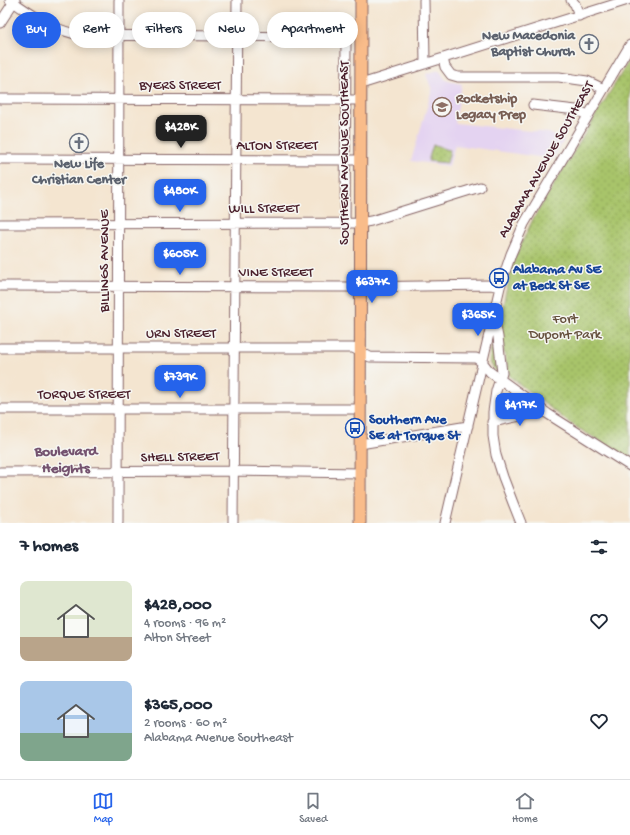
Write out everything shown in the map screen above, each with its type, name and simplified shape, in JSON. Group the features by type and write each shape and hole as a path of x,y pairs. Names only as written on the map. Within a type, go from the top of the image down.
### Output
{"main road":[{"name":"SOUTHERN AVENUE SOUTHEAST","path":"360,523 361,0"}],"street":[{"name":"BILLINGS AVENUE","path":"119,0 119,12"},
{"path":"237,0 237,12"},
{"path":"424,0 425,64"},
{"path":"572,0 579,16"},
{"path":"361,84 628,0"},
{"path":"0,23 13,1 46,24 69,33"},
{"path":"124,36 204,36"},
{"path":"259,36 346,38 345,223"},
{"name":"ALABAMA AVENUE SOUTHEAST","path":"445,523 493,315 500,287 511,254 524,224 630,45"},
{"name":"BILLINGS AVENUE","path":"118,523 119,48"},
{"path":"233,523 236,48"},
{"path":"443,58 445,67 451,74 458,77 558,77 587,81 604,89"},
{"name":"BYERS STREET","path":"0,99 360,100"},
{"path":"533,105 576,110 588,115"},
{"name":"ALTON STREET","path":"0,159 361,160"},
{"name":"WILL STREET","path":"0,224 360,223 371,221 480,187"},
{"name":"VINE STREET","path":"0,286 360,287 490,285 500,287"},
{"path":"493,315 498,337 502,369 496,391 492,422 493,436 496,455 507,489 521,523"},
{"name":"URN STREET","path":"0,348 353,348 371,357 476,358 483,363"},
{"path":"483,363 490,372 544,411 630,466"},
{"name":"TORQUE STREET","path":"0,409 360,409"},
{"path":"492,422 544,411"},
{"path":"360,444 468,426"},
{"name":"SHELL STREET","path":"0,472 233,471 360,473"}],"shaded area":[{"name":"Rocketship Legacy Prep","path":"439,70 448,81 462,84 455,123 549,133 564,140 553,159 455,145 449,166 411,161 432,90 426,74"}],"green space":[{"name":"Fort Dupont Park","path":"630,59 630,459 571,424 509,376 499,328 505,295 515,257 533,219"},
{"path":"433,145 450,150 447,163 428,161"},
{"path":"494,339 498,372 491,365 490,361"}],"place":[{"name":"New Macedonia Baptist Church","path":"589,44"},
{"name":"Rocketship Legacy Prep","path":"442,107"},
{"name":"New Life Christian Center","path":"79,143"},
{"name":"Alabama Av SE at Beck St SE","path":"499,278"},
{"name":"Southern Ave SE at Torque St","path":"355,428"}],"district":[{"name":"Boulevard Heights","path":"66,460"}]}
